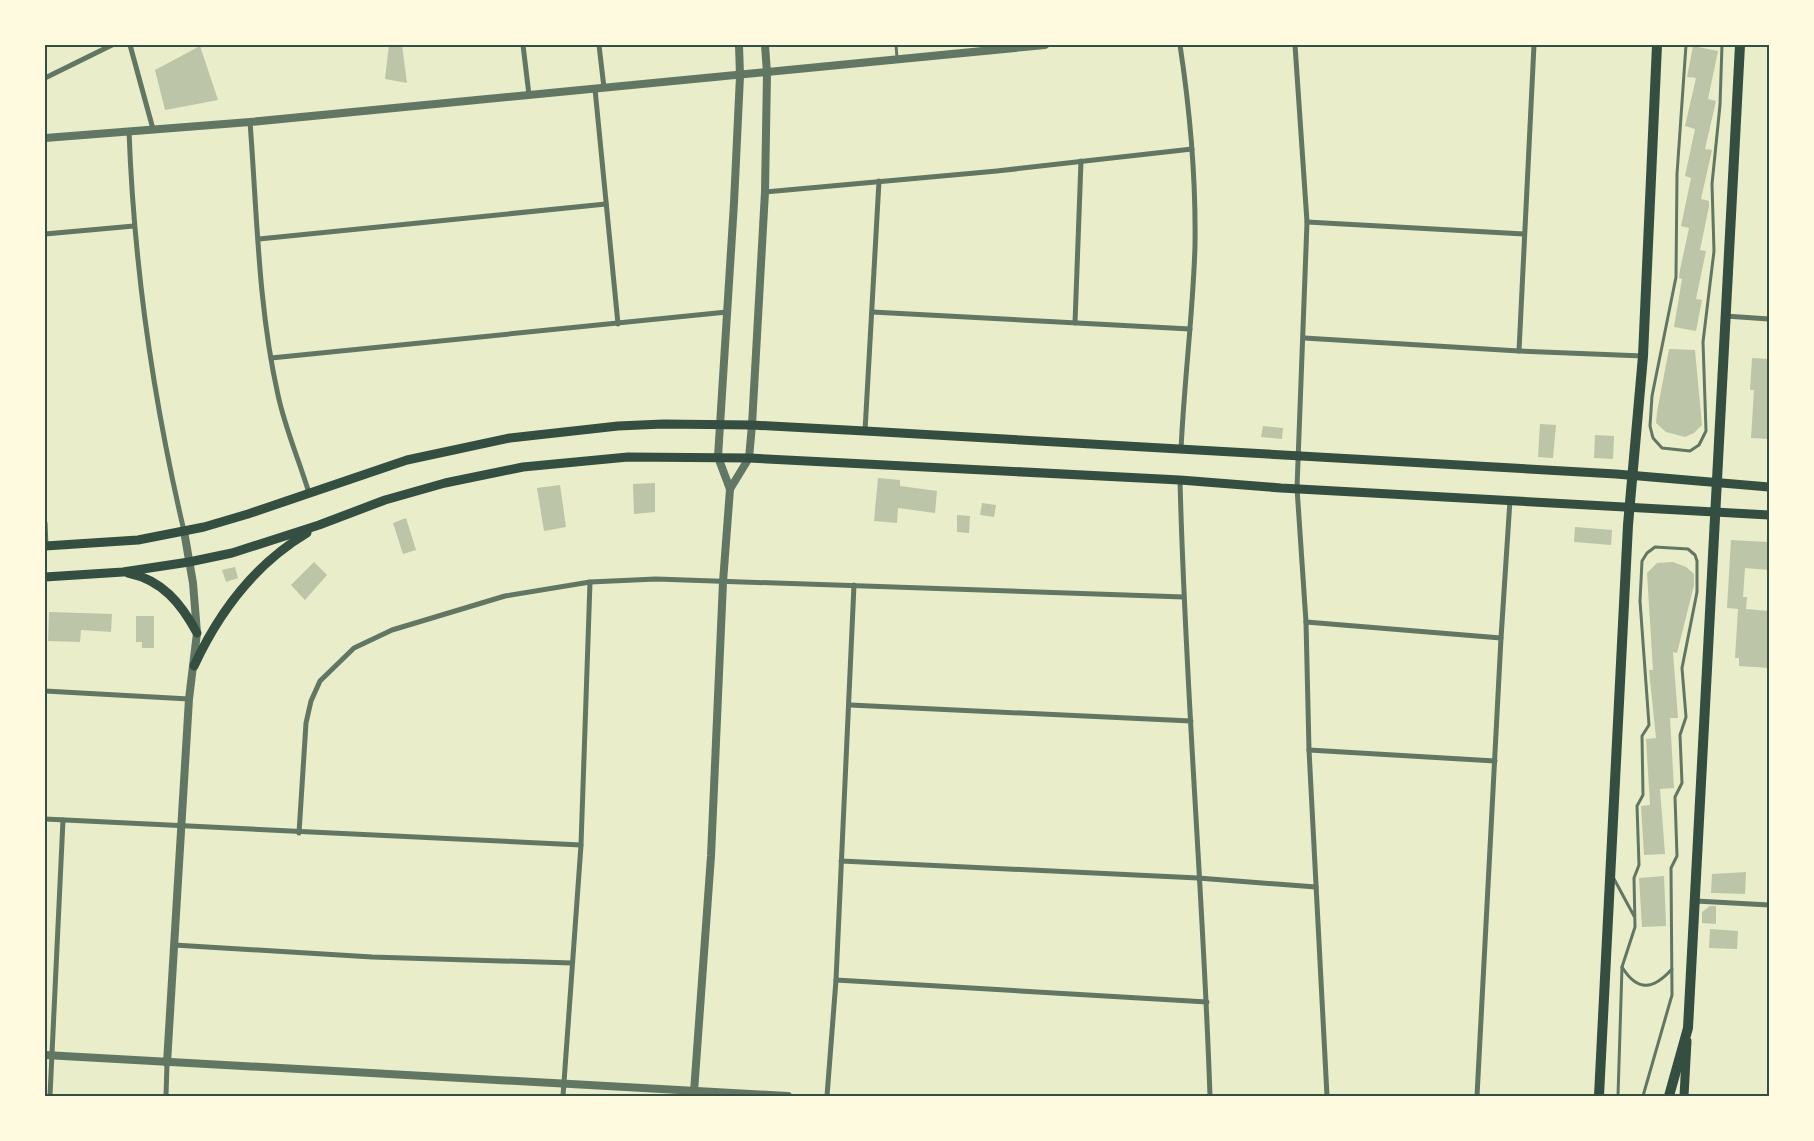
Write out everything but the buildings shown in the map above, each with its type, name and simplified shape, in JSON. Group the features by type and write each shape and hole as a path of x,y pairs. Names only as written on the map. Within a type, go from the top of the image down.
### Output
{"main road":[{"path":"1599,1096 1630,507 1643,356 1657,45"},
{"path":"1684,1096 1696,901 1718,483 1724,316 1740,45"},
{"path":"45,546 138,540 184,531 248,514 407,460 510,438 618,426 720,425 865,431 1181,451 1298,455 1632,476 1769,487"},
{"path":"45,577 123,572 189,562 232,552 319,525 385,500 444,483 524,467 618,458 749,458 1180,480 1769,515"},
{"path":"194,666 216,623 245,585 280,552 319,525"},
{"path":"123,572 144,578 164,588 180,604 197,633"},
{"path":"1670,1096 1688,1028"}],"street":[{"path":"45,78 112,45"},
{"path":"130,45 154,129"},
{"path":"523,45 529,95"},
{"path":"599,45 604,88"},
{"path":"694,1094 711,856 723,582 730,489 718,457 740,76 739,45"},
{"path":"730,489 749,458 752,426 766,192 767,74 765,45"},
{"path":"45,138 250,122 767,74 1007,47 1045,45"},
{"path":"1180,45 1188,97 1192,149 1195,245 1181,451"},
{"path":"1295,45 1307,222 1297,488 1306,622 1309,750 1328,1096"},
{"path":"1519,351 1534,45"},
{"path":"595,89 618,324"},
{"path":"250,122 271,358 278,395 309,493"},
{"path":"129,131 134,226 140,288 156,402 184,531 197,633 189,699 166,1096"},
{"path":"766,192 1192,149"},
{"path":"1074,323 1081,161"},
{"path":"865,431 879,181"},
{"path":"259,239 606,204"},
{"path":"1307,222 1524,234"},
{"path":"45,234 134,226"},
{"path":"271,358 727,312"},
{"path":"872,312 1190,330"},
{"path":"1724,316 1769,319"},
{"path":"1304,338 1519,351 1643,356"},
{"path":"1180,480 1184,597 1198,878 1207,1002 1210,1096"},
{"path":"1477,1096 1510,500"},
{"path":"45,523 45,546"},
{"path":"299,833 306,723 310,701 320,681 344,656 378,635 505,596 590,582 656,579 1184,597"},
{"path":"563,1096 581,845 590,582"},
{"path":"827,1096 836,980 854,585"},
{"path":"1306,622 1501,638"},
{"path":"45,691 189,699"},
{"path":"850,705 1191,721"},
{"path":"1309,750 1495,761"},
{"path":"45,819 182,825 299,833 581,845"},
{"path":"50,1096 48,1055 63,820"},
{"path":"841,861 1198,878 1316,887"},
{"path":"1696,901 1769,906"},
{"path":"174,945 372,957 572,963"},
{"path":"836,980 1207,1002"},
{"path":"48,1055 167,1064 563,1084 694,1094 788,1096"}],"lane":[{"path":"896,45 897,59"},
{"path":"1686,45 1677,174 1676,277 1652,396 1650,426 1653,438 1662,448 1690,451 1699,445 1706,431 1702,342 1714,251 1712,184 1720,105 1722,45"},
{"path":"1618,1096 1622,967 1635,927 1634,878 1639,865 1637,806 1643,795 1642,736 1649,725 1640,600 1641,568 1644,557 1655,547 1686,548 1692,552 1697,561 1697,592 1682,668 1686,717 1680,736 1682,783 1675,797 1677,856 1671,868 1672,995 1642,1096"},
{"path":"1610,872 1635,918"},
{"path":"1622,967 1634,982 1648,985 1660,981 1673,968"}]}
